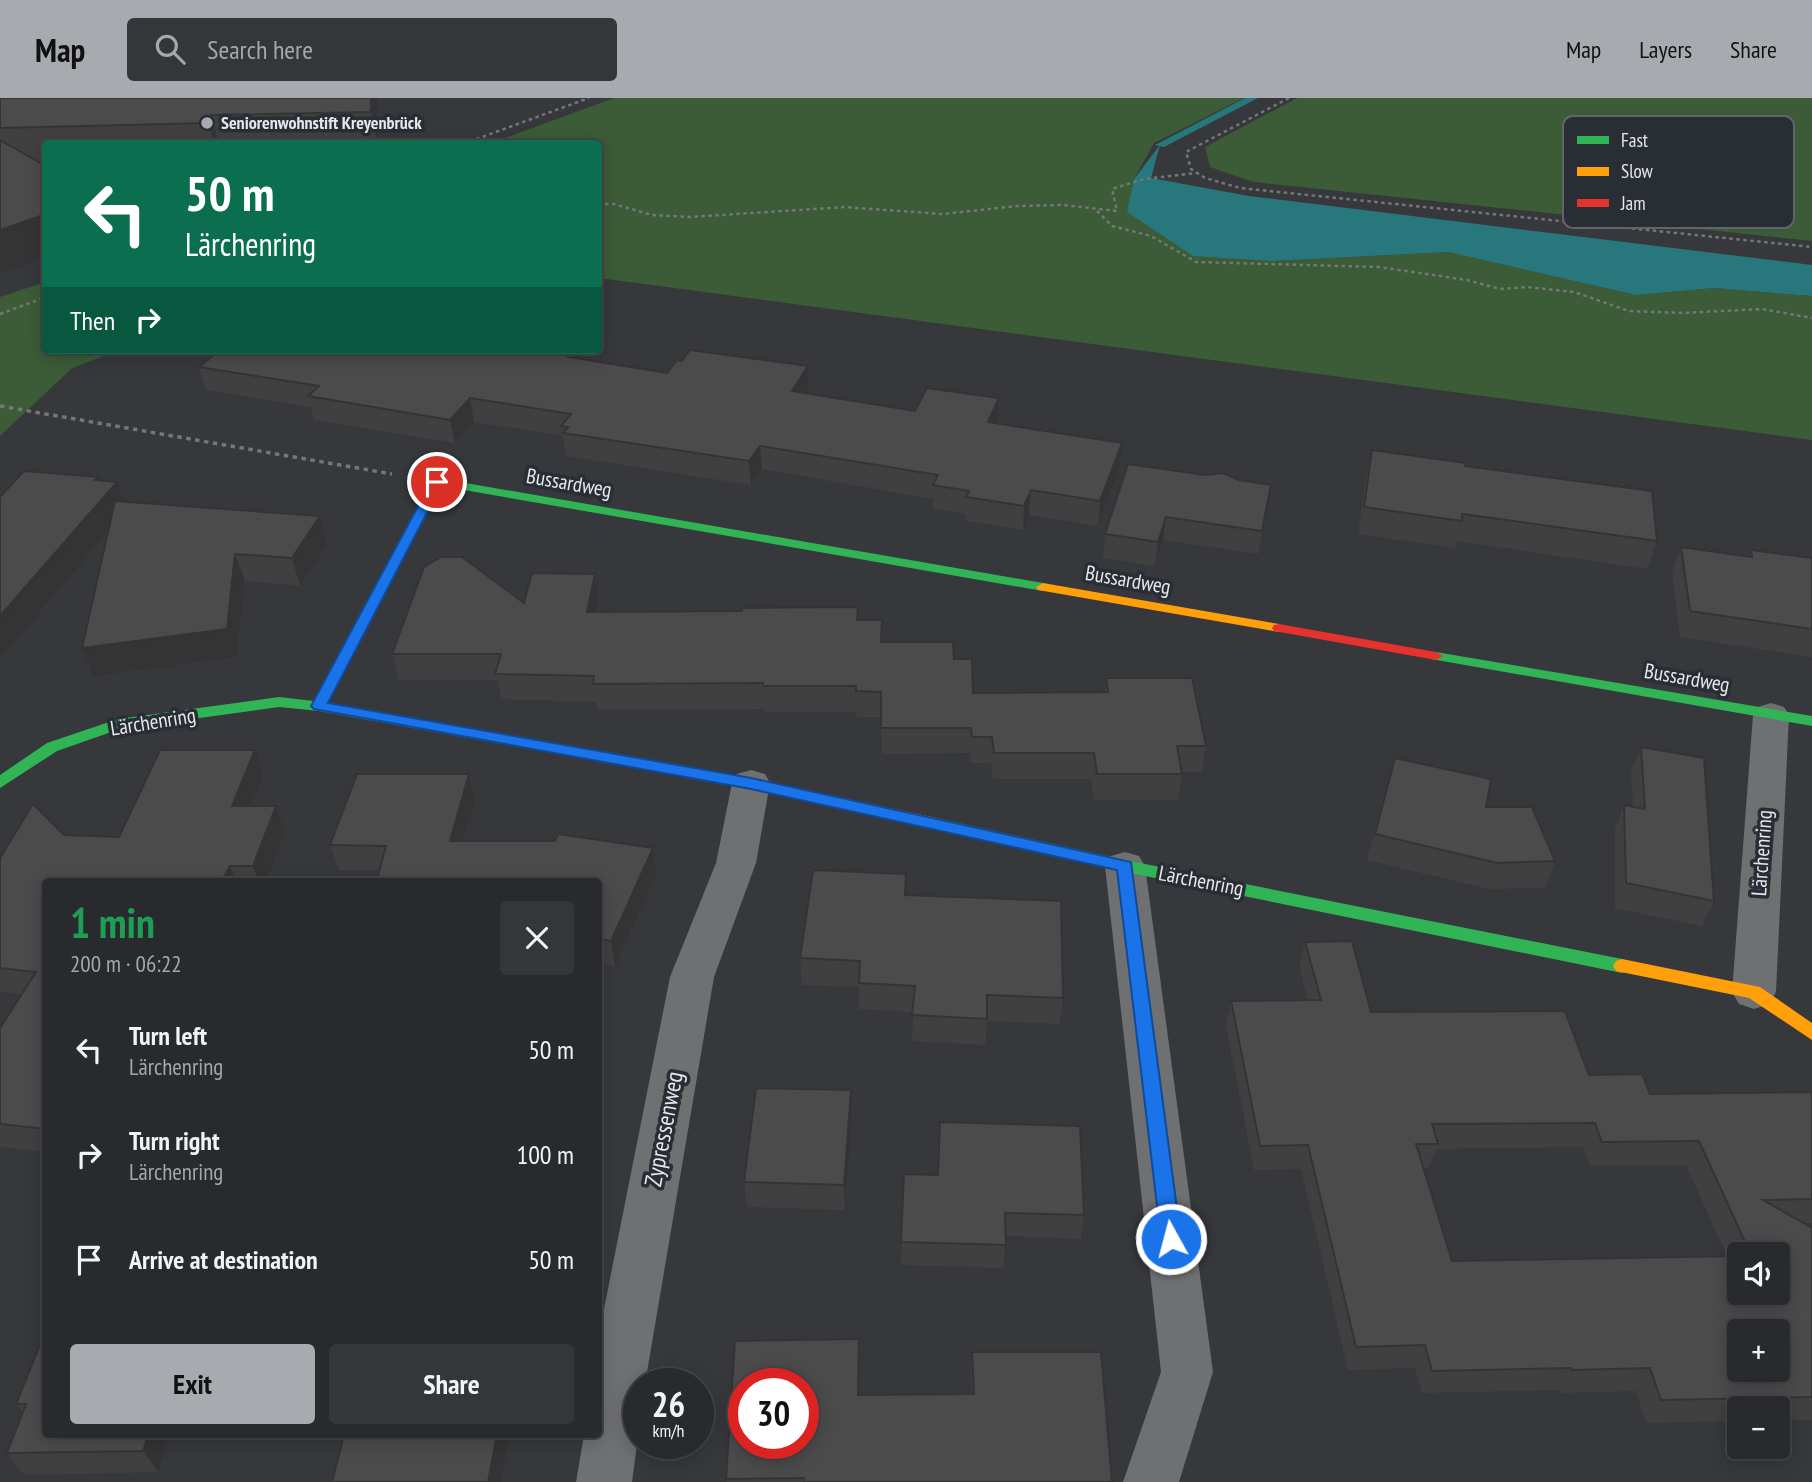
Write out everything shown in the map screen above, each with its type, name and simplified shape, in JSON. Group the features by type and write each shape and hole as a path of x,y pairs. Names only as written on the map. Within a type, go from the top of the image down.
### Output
{"street":[{"path":"319,706 437,482"},
{"name":"Bussardweg","path":"437,482 1812,721"},
{"name":"Lärchenring","path":"0,783 52,747 118,724 279,702 319,706 751,783 1125,866 1754,992 1812,1033"},
{"name":"Lärchenring","path":"1754,992 1771,715"},
{"name":"Zypressenweg","path":"604,1482 624,1342 692,977 736,863 751,783"},
{"path":"1125,866 1187,1372 1151,1482"}],"path":[{"path":"474,140 589,98"},
{"path":"1289,98 1186,152 1191,169 1205,178 1240,188 1563,221"},
{"path":"602,204 614,204 652,215 690,217 845,207 943,214 1017,205 1063,205 1097,211 1117,211 1112,189 1144,179 1198,173"},
{"path":"1097,211 1112,226 1150,236 1196,262 1379,267 1467,280 1500,289 1527,287 1574,292 1629,311 1684,313 1762,309 1812,318"},
{"path":"1628,228 1812,247"},
{"path":"0,314 42,298"},
{"path":"0,406 437,482"}],"green space":[{"path":"614,98 1244,98 1154,143 1134,179 1128,213 1273,261 1448,252 1636,295 1714,288 1812,296 1812,440 602,278 602,140 500,140"},
{"path":"1297,98 1812,98 1812,241 1689,228 1794,228 1794,116 1563,116 1563,215 1253,182 1210,167 1205,147"},
{"path":"42,283 42,354 109,354 72,368 0,436 0,297"}],"water":[{"path":"1160,145 1151,178 1249,196 1812,265 1812,296 1714,288 1636,295 1448,252 1273,261 1193,256 1127,212 1134,179"}],"building":[{"path":"0,98 371,98 371,112 211,115 209,123 0,128"},
{"path":"0,140 42,164 42,215 0,230"},
{"path":"690,350 808,366 792,391 915,411 927,388 999,398 988,422 1122,443 1100,501 1031,490 1024,506 966,497 969,491 933,485 938,475 760,446 749,461 563,433 568,427 561,426 571,414 470,398 450,420 308,396 319,386 199,367 215,354 563,354 667,373 677,360 682,361"},
{"path":"1372,450 1466,463 1465,466 1652,491 1657,541 1462,514 1462,521 1364,507"},
{"path":"1128,464 1205,475 1223,473 1239,480 1271,485 1262,531 1166,517 1158,542 1105,534"},
{"path":"24,471 98,477 95,480 117,482 0,616 0,497"},
{"path":"115,501 320,516 292,558 235,554 227,629 82,648"},
{"path":"1681,547 1752,557 1751,550 1812,558 1812,629 1690,611"},
{"path":"441,557 462,557 524,603 532,573 595,574 587,612 858,607 857,620 882,620 881,642 953,642 954,659 972,659 973,693 1108,692 1106,678 1192,678 1206,746 1177,746 1182,774 1097,774 1094,753 994,753 992,737 972,737 971,728 881,728 881,692 856,691 856,686 763,686 763,683 593,684 594,676 495,674 501,654 392,654 424,567"},
{"path":"1641,747 1704,758 1714,901 1626,883 1624,805 1645,809"},
{"path":"160,750 255,750 232,806 276,806 253,866 230,866 223,878 42,878 42,1129 0,1124 0,1028 36,972 0,968 0,858 33,804 64,835 119,837"},
{"path":"1395,758 1491,779 1486,807 1532,807 1555,861 1497,863 1375,834"},
{"path":"357,774 469,774 450,841 555,841 558,834 653,848 611,941 602,940 602,878 377,878 386,846 330,845"},
{"path":"813,870 906,874 905,895 1061,901 1063,998 987,995 987,1019 912,1015 915,986 859,983 860,961 800,958"},
{"path":"1352,941 1371,1012 1565,1011 1589,1075 1642,1074 1650,1094 1812,1092 1812,1199 1763,1200 1812,1228 1812,1397 1727,1396 1727,1399 1661,1400 1650,1368 1432,1371 1425,1345 1356,1347 1308,1145 1260,1146 1231,1001 1321,1000 1305,942","holes":["1595,1123 1602,1142 1699,1141 1745,1242 1790,1242 1790,1305 1727,1305 1727,1256 1452,1261 1416,1144 1438,1144 1432,1124"]},
{"path":"756,1088 851,1090 844,1185 744,1182"},
{"path":"940,1122 1080,1126 1084,1215 1005,1213 1006,1245 901,1242 904,1174 938,1175"},
{"path":"859,1339 858,1395 974,1394 972,1352 1101,1352 1112,1482 804,1482 804,1478 726,1479 728,1448 728,1459 819,1459 819,1368 733,1368 735,1341"},
{"path":"42,1340 42,1438 147,1438 143,1451 7,1453 26,1404 16,1404"},
{"path":"343,1438 496,1438 488,1482 332,1482"}],"waterway":[{"path":"1160,145 1253,98"}],"traffic: fast":[{"path":"319,706 437,482 1043,587"},
{"path":"1436,656 1812,721"},
{"path":"0,783 52,747 118,724 279,702 319,706 519,742"},
{"path":"936,824 1125,866 1622,966"}],"traffic: slow":[{"path":"1043,587 1279,628"},
{"path":"519,742 751,783 936,824"},
{"path":"1622,966 1754,992 1812,1033"}],"traffic: jam":[{"path":"1279,628 1436,656"}],"place":[{"name":"Seniorenwohnstift Kreyenbrück","path":"207,123"}],"route":[{"path":"437,482 319,706 751,783 1125,866 1171,1239"}]}
